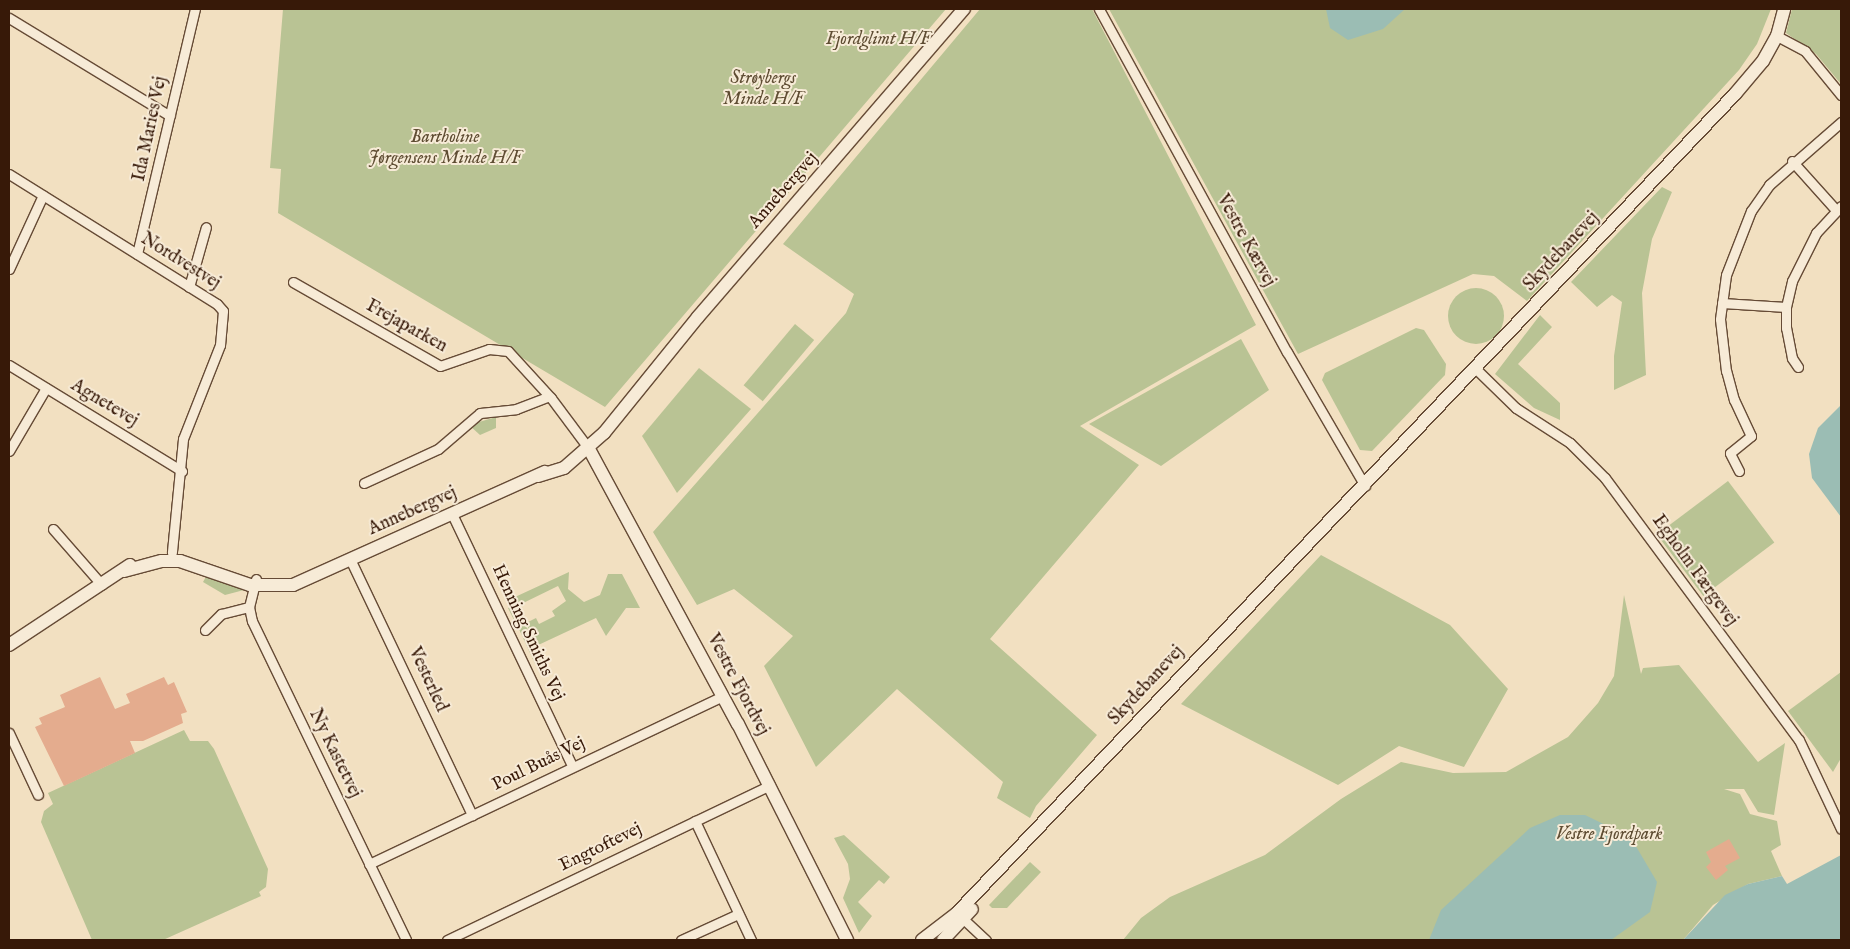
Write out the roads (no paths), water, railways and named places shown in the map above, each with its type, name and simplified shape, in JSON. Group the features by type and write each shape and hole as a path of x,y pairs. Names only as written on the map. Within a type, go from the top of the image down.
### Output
{"street":[{"name":"Ida Maries Vej","path":"137,254 194,9"},
{"name":"Annebergvej","path":"124,571 162,561 180,561 255,582 284,587 538,476 586,447 964,9"},
{"name":"Vestre Kærvej","path":"1100,9 1287,352 1365,486"},
{"name":"Skydebanevej","path":"943,940 960,916 1348,498 1365,486 1735,94 1763,61 1777,36 1784,9"},
{"path":"9,18 170,116"},
{"path":"1777,36 1805,51 1841,95"},
{"path":"1739,471 1730,453 1751,436 1734,400 1726,371 1720,319 1727,271 1750,211 1792,161 1841,122"},
{"path":"1792,161 1839,208 1816,233 1803,256 1786,307 1788,347 1798,367"},
{"name":"Nordvestvej","path":"9,174 217,304 224,321 220,345 186,431 172,552"},
{"path":"9,269 43,195"},
{"path":"189,287 206,227"},
{"name":"Frejaparken","path":"293,282 440,366 490,349 508,351 586,447"},
{"path":"1722,303 1786,307"},
{"name":"Agnetevej","path":"9,365 182,471"},
{"name":"Egholm Færgevej","path":"1476,369 1516,408 1570,443 1605,478 1799,740 1841,829"},
{"path":"9,451 46,388"},
{"path":"364,483 438,449 480,413 516,409 547,397"},
{"name":"Vestre Fjordvej","path":"586,447 723,696 847,940"},
{"name":"Henning Smiths Vej","path":"452,514 572,766"},
{"path":"54,529 102,585"},
{"name":"Annebergvej","path":"9,645 147,556 172,552 255,582"},
{"name":"Vesterled","path":"350,559 472,815"},
{"path":"205,630 221,614 249,607 255,582"},
{"name":"Ny Kastetvej","path":"249,607 252,621 406,940"},
{"name":"Poul Buås Vej","path":"369,864 572,766 723,696"},
{"path":"9,733 38,795"},
{"name":"Engtoftevej","path":"446,940 770,786"},
{"path":"695,821 751,940"},
{"path":"681,940 695,938 738,914"},
{"path":"960,916 986,940"},
{"name":"Skydebanevej","path":"922,940 960,916"}],"water":[{"path":"1326,9 1405,9 1383,29 1348,40 1330,28"},
{"path":"1841,405 1841,517 1812,478 1809,454 1818,428"},
{"path":"1560,815 1585,815 1624,834 1637,848 1657,882 1650,912 1611,940 1429,940 1441,910 1530,828"},
{"path":"1841,855 1841,940 1683,940 1725,895 1748,884 1782,876 1787,884"}],"park label":[{"name":"Fjordglimt H/F","path":"878,40"},
{"name":"Strøybergs Minde H/F","path":"763,90"},
{"name":"Bartholine Jørgensens Minde H/F","path":"445,149"},
{"name":"Vestre Fjordpark","path":"1609,835"}]}
